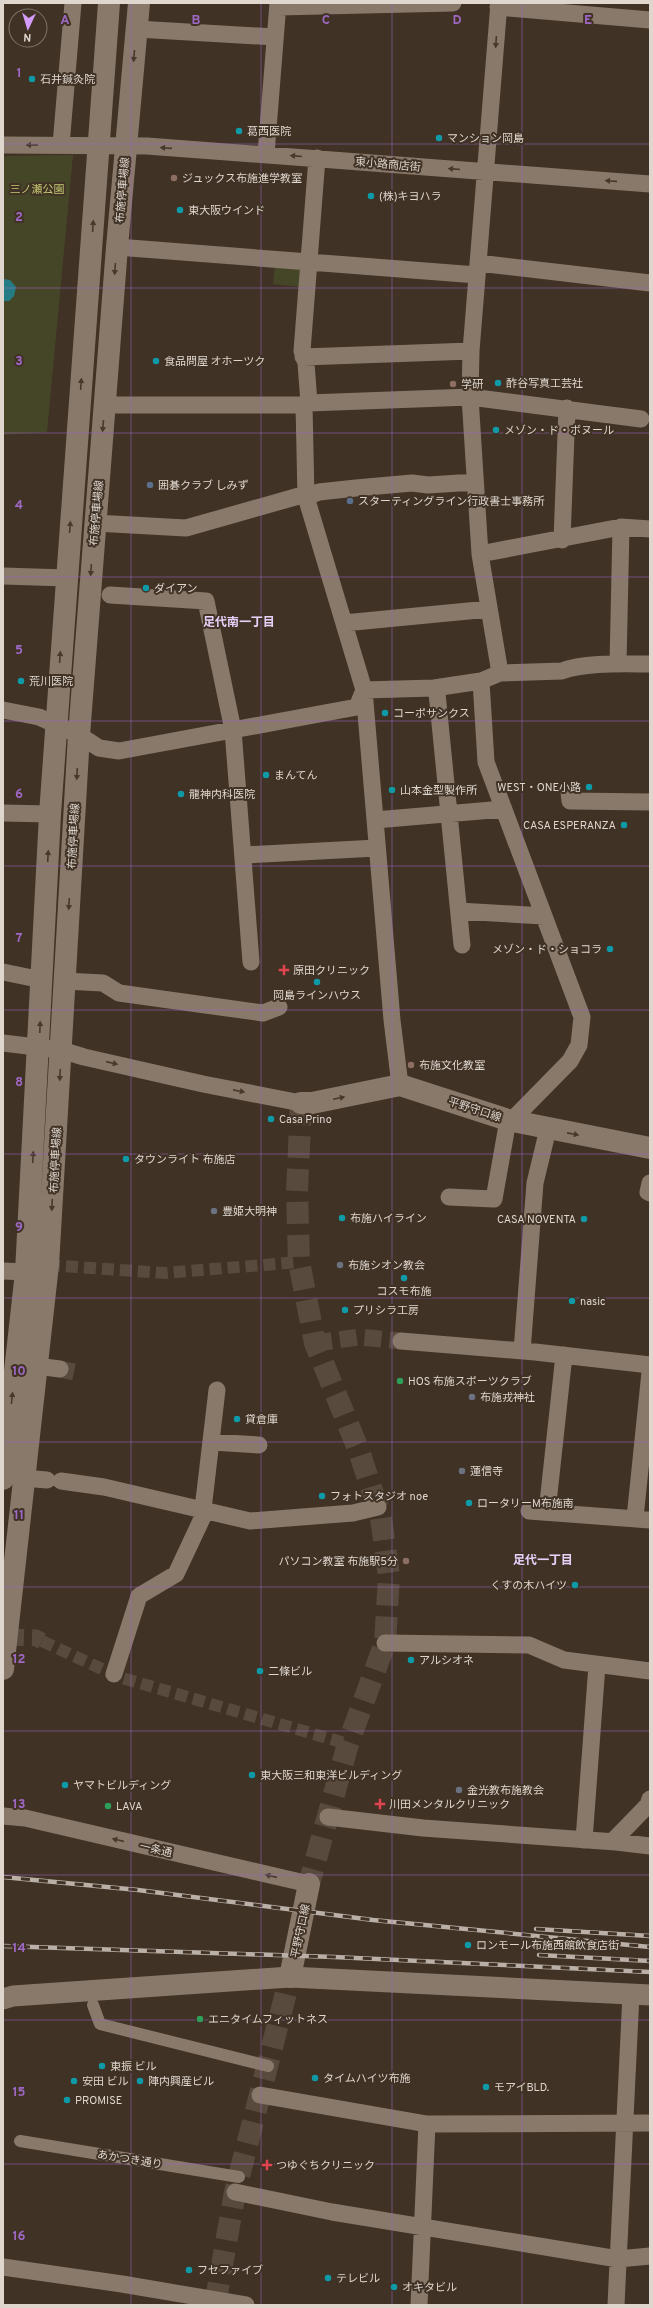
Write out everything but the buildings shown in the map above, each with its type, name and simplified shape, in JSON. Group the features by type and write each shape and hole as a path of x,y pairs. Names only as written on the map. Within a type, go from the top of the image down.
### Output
{"main road":[{"name":"布施停車場線","path":"13,1478 6,1422 26,1272 39,1048 50,814 92,145 109,3"},
{"name":"布施停車場線","path":"3,1669 13,1478 36,1366 48,1265 79,735 117,247 139,3"},
{"name":"平野守口線","path":"301,1104 400,1085 510,1120 548,1129 650,1148"},
{"name":"平野守口線","path":"290,1977 309,1884"}],"street":[{"path":"61,145 72,3"},
{"path":"266,154 278,5 453,3"},
{"path":"500,673 480,554 470,397 471,351 498,5 650,20"},
{"path":"137,29 276,37"},
{"name":"東小路商店街","path":"3,145 126,146 266,154 650,184"},
{"path":"317,158 303,357 306,363 306,496 364,690 377,848 400,1085"},
{"path":"117,247 310,262 478,269 650,283"},
{"path":"303,357 471,351"},
{"path":"105,405 306,404 470,397 567,408 640,419"},
{"path":"562,540 567,408"},
{"path":"95,523 186,528 319,492 412,483 428,485 475,482"},
{"path":"480,554 621,528 650,529"},
{"path":"618,664 621,528"},
{"path":"3,576 66,578"},
{"path":"110,595 206,601 233,730 244,855 251,962"},
{"path":"344,623 489,609"},
{"path":"364,690 434,688 481,681 500,673 562,672 572,667 618,664 650,664"},
{"path":"449,1197 494,1199 510,1120 570,1062 579,1044 582,1017 486,762 481,681"},
{"path":"434,688 437,692 462,945"},
{"path":"3,710 40,717 79,735 99,748 120,751 357,707 364,690"},
{"path":"568,792 570,801 650,802"},
{"path":"375,820 504,809"},
{"path":"3,813 50,814"},
{"path":"244,855 377,848"},
{"path":"458,912 544,916"},
{"path":"3,972 42,980"},
{"path":"65,981 102,983 119,994 263,1013 279,1007"},
{"path":"3,1043 61,1050 84,1057 180,1079 301,1104"},
{"path":"522,1351 535,1183 548,1129"},
{"path":"650,1183 648,1192 650,1193"},
{"path":"3,1271 26,1272 48,1265"},
{"path":"401,1341 564,1355 650,1365"},
{"path":"548,1512 564,1355"},
{"path":"36,1366 60,1369"},
{"path":"529,1511 642,1519 650,1372"},
{"path":"114,1674 139,1596 176,1574 204,1509 217,1390"},
{"path":"211,1442 259,1445"},
{"path":"13,1478 104,1487 204,1509 250,1521 353,1513 378,1507"},
{"path":"385,1643 529,1645 564,1660 650,1671"},
{"path":"584,1840 597,1665"},
{"path":"613,1841 648,1805 650,1800"},
{"name":"一条通","path":"3,1816 25,1818 309,1884"},
{"path":"328,1817 424,1828 613,1841 650,1846"},
{"path":"3,1999 13,1996 290,1977 641,1995 625,2123 616,2305"},
{"path":"93,2004 100,2024 268,2066"},
{"path":"260,2095 427,2124 650,2123"},
{"path":"419,2305 427,2124"},
{"name":"あかつき通り","path":"20,2141 237,2185"},
{"path":"237,2185 332,2212 422,2228 618,2259 650,2256"},
{"path":"3,2267 122,2284 246,2305"}],"green space":[{"name":"三ノ瀬公園","path":"73,155 47,432 3,435 3,156"},
{"path":"275,264 304,267 302,287 273,284"}],"water":[{"path":"3,279 10,280 16,287 14,296 9,301 3,301"}],"tunnel":[{"path":"301,1103 297,1191 299,1262 315,1343 359,1451 381,1518 389,1576 385,1643 348,1744 309,1884"},
{"path":"48,1265 165,1273 299,1262"},
{"path":"315,1343 359,1337 401,1341"},
{"path":"60,1369 74,1372"},
{"path":"7,1637 36,1638 42,1641"},
{"path":"42,1641 119,1677 348,1744"},
{"path":"215,2305 235,2192 290,1977"}],"railway":[{"path":"3,1877 138,1890 373,1920 650,1947"},
{"path":"536,1929 650,1936"},
{"path":"3,1946 334,1957 650,1972"},
{"path":"539,1955 650,1961"}],"place":[{"name":"石井鍼灸院","path":"32,79"},
{"name":"葛西医院","path":"239,131"},
{"name":"マンション岡島","path":"439,138"},
{"name":"ジュックス布施進学教室","path":"174,178"},
{"name":"(株)キヨハラ","path":"371,196"},
{"name":"東大阪ウインド","path":"180,210"},
{"name":"食品問屋 オホーツク","path":"156,361"},
{"name":"酢谷写真工芸社","path":"498,383"},
{"name":"学研","path":"453,384"},
{"name":"メゾン・ド・ボヌール","path":"496,430"},
{"name":"囲碁クラブ しみず","path":"150,485"},
{"name":"スターティングライン行政書士事務所","path":"350,501"},
{"name":"ダイアン","path":"146,588"},
{"name":"荒川医院","path":"21,681"},
{"name":"コーポサンクス","path":"385,713"},
{"name":"まんてん","path":"266,775"},
{"name":"WEST・ONE小路","path":"589,787"},
{"name":"山本金型製作所","path":"392,790"},
{"name":"龍神内科医院","path":"181,794"},
{"name":"CASA ESPERANZA","path":"624,825"},
{"name":"メゾン・ド・ショコラ","path":"610,949"},
{"name":"原田クリニック","path":"284,970"},
{"name":"岡島ラインハウス","path":"317,982"},
{"name":"布施文化教室","path":"411,1065"},
{"name":"Casa Prino","path":"271,1119"},
{"name":"タウンライト 布施店","path":"126,1159"},
{"name":"豊姫大明神","path":"214,1211"},
{"name":"布施ハイライン","path":"342,1218"},
{"name":"CASA NOVENTA","path":"584,1219"},
{"name":"布施シオン教会","path":"340,1265"},
{"name":"コスモ布施","path":"404,1278"},
{"name":"nasic","path":"572,1301"},
{"name":"プリシラ工房","path":"345,1310"},
{"name":"HOS 布施スポーツクラブ","path":"400,1381"},
{"name":"布施戎神社","path":"472,1397"},
{"name":"貸倉庫","path":"237,1419"},
{"name":"蓮信寺","path":"462,1471"},
{"name":"フォトスタジオ noe","path":"322,1496"},
{"name":"ロータリーM布施南","path":"469,1503"},
{"name":"パソコン教室 布施駅5分","path":"406,1561"},
{"name":"くすの木ハイツ","path":"575,1585"},
{"name":"アルシオネ","path":"411,1660"},
{"name":"二條ビル","path":"260,1671"},
{"name":"東大阪三和東洋ビルディング","path":"252,1775"},
{"name":"ヤマトビルディング","path":"65,1785"},
{"name":"金光教布施教会","path":"459,1790"},
{"name":"川田メンタルクリニック","path":"380,1804"},
{"name":"LAVA","path":"108,1806"},
{"name":"ロンモール布施西館飲食店街","path":"468,1945"},
{"name":"エニタイムフィットネス","path":"200,2019"},
{"name":"東振 ビル","path":"102,2066"},
{"name":"タイムハイツ布施","path":"315,2078"},
{"name":"安田 ビル","path":"74,2081"},
{"name":"陣内興産ビル","path":"140,2081"},
{"name":"モアイBLD.","path":"486,2087"},
{"name":"PROMISE","path":"67,2100"},
{"name":"つゆぐちクリニック","path":"267,2165"},
{"name":"フセファイブ","path":"189,2270"},
{"name":"テレビル","path":"328,2278"},
{"name":"オキタビル","path":"394,2287"}],"district":[{"name":"足代南一丁目","path":"239,622"},
{"name":"足代一丁目","path":"543,1560"}]}
